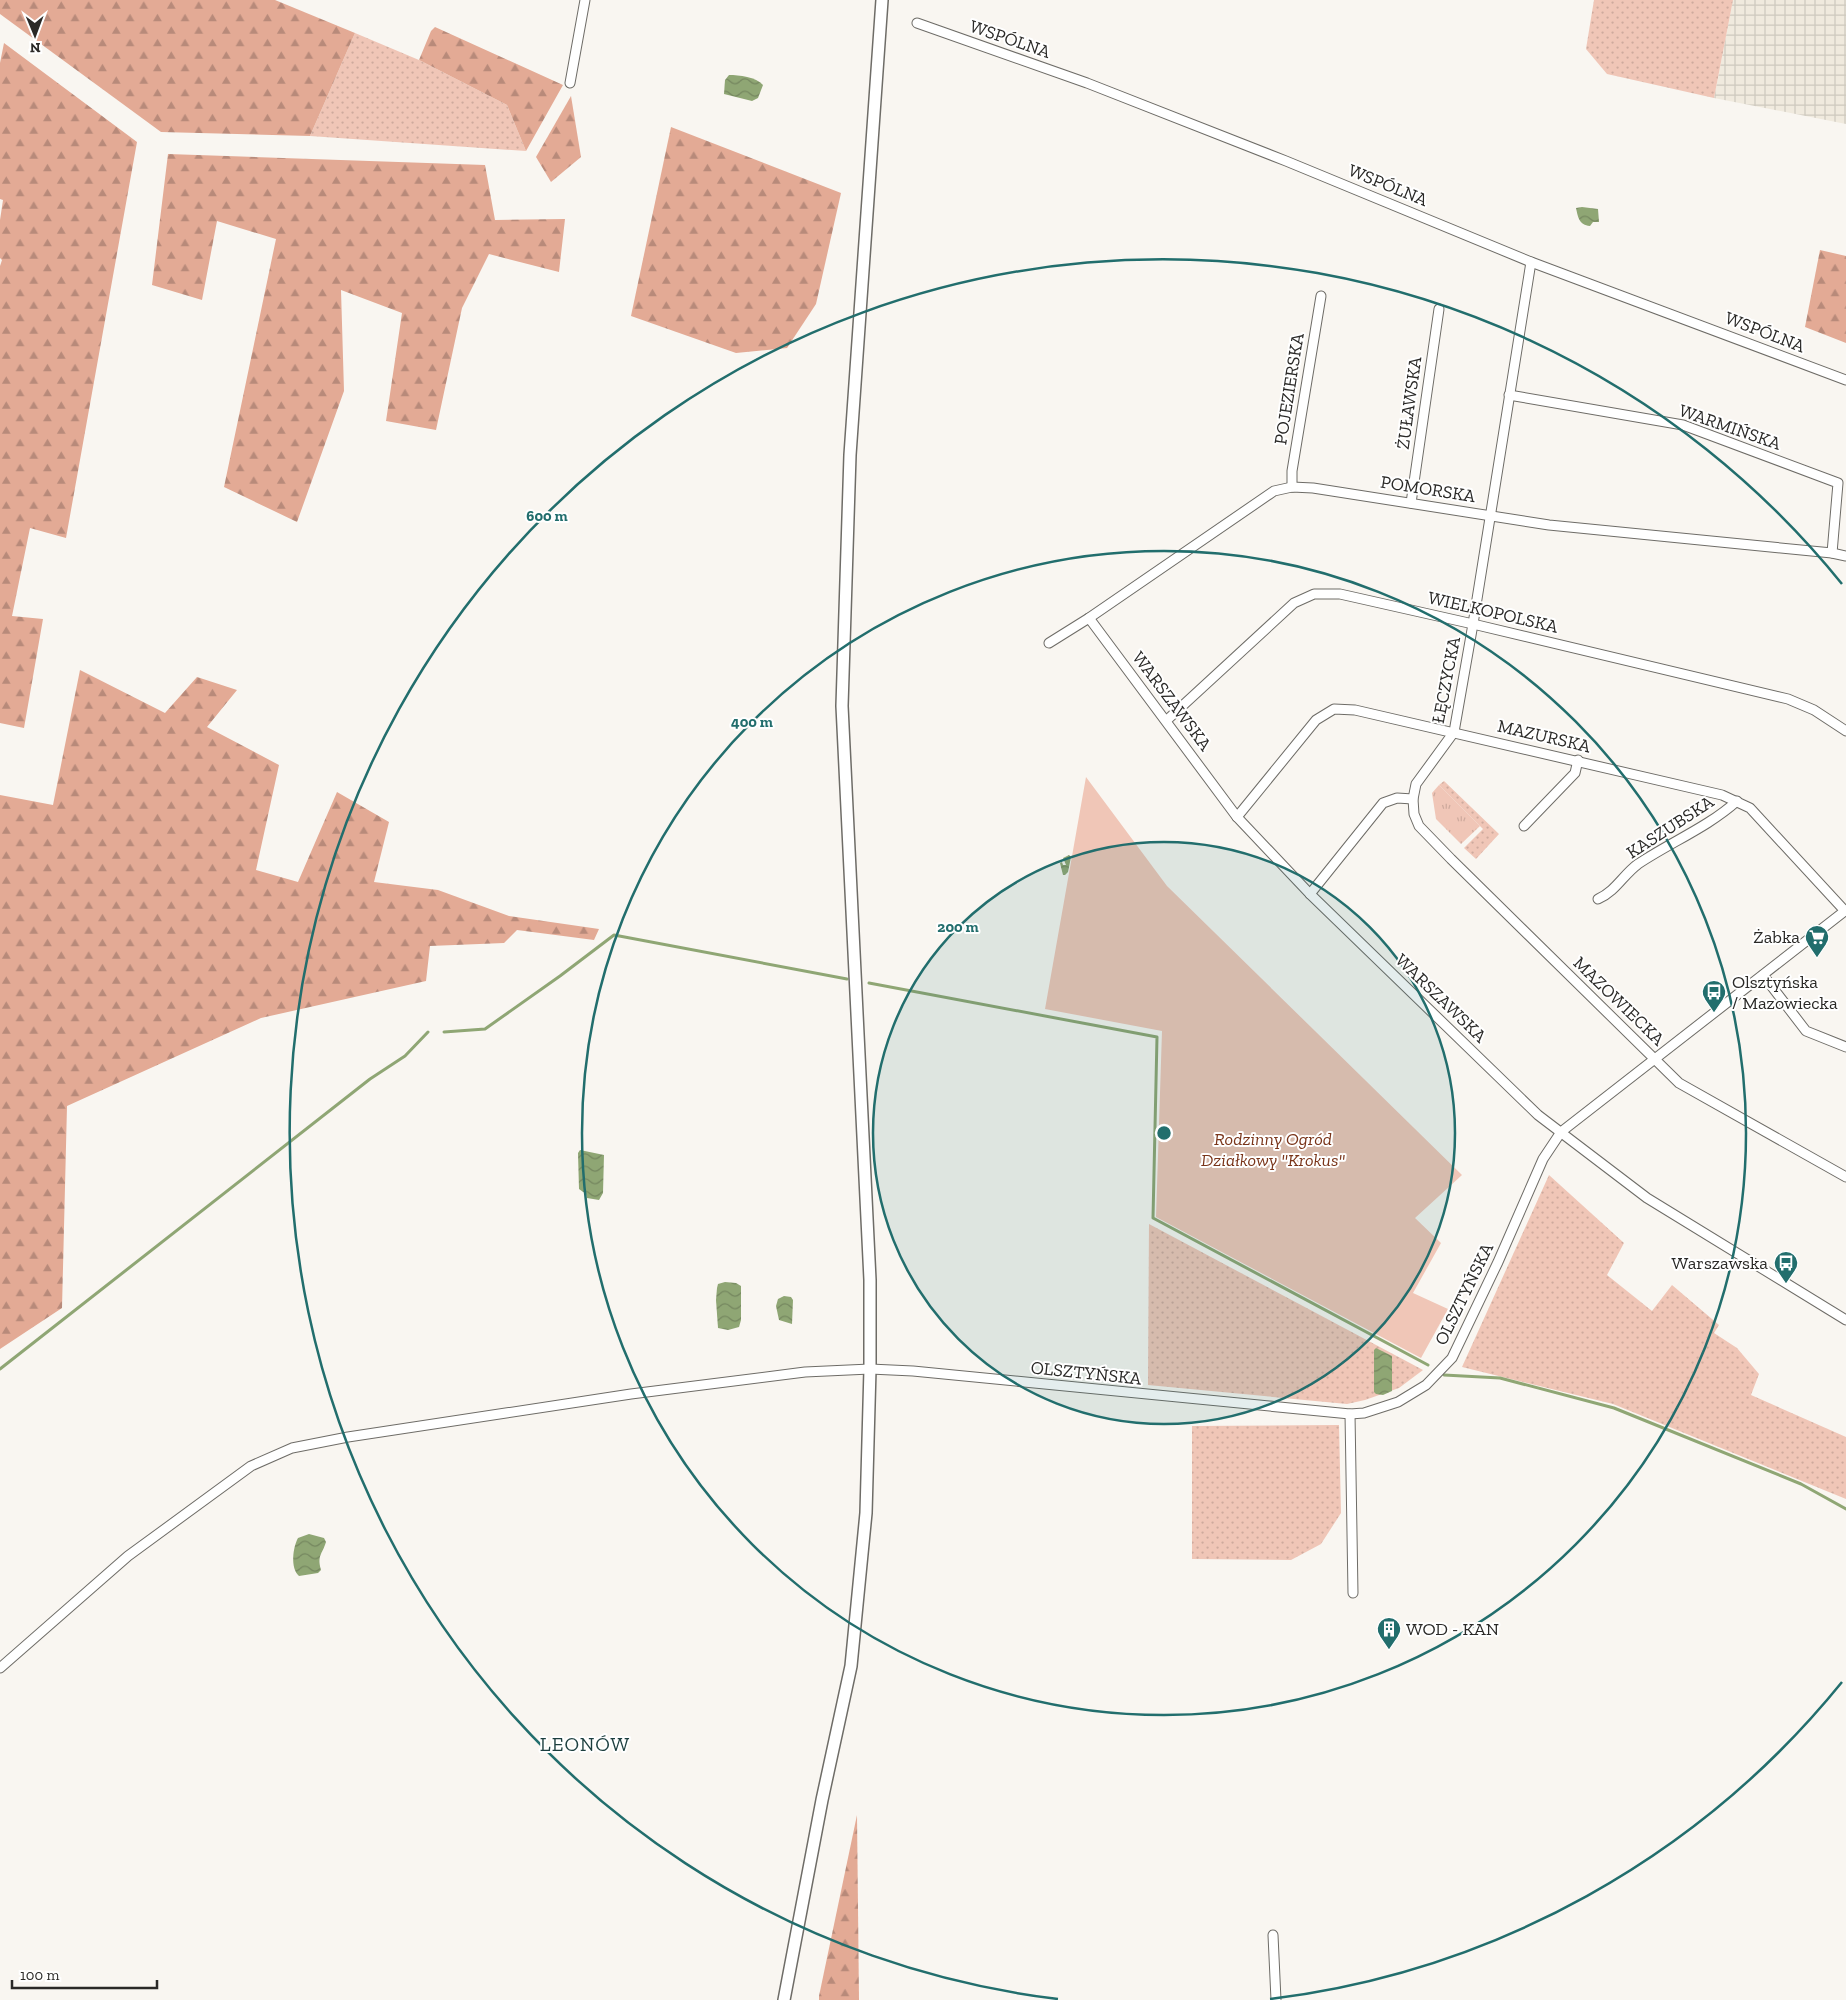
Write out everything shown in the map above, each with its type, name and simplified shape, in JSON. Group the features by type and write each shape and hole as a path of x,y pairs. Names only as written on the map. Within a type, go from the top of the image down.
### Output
{"main road":[{"path":"784,2000 822,1800 851,1666 866,1513 870,1370 870,1280 842,706 850,455 882,0"}],"street":[{"path":"570,83 585,0"},
{"name":"WSPÓLNA","path":"917,23 1105,90 1286,161 1531,262 1846,380"},
{"name":"ŁĘCZYCKA","path":"1413,799 1416,784 1454,732 1531,262"},
{"name":"POJEZIERSKA","path":"1292,487 1292,471 1321,296"},
{"name":"ŻUŁAWSKA","path":"1411,503 1439,309"},
{"name":"WARMIŃSKA","path":"1509,395 1683,425 1842,485 1832,553"},
{"name":"POMORSKA","path":"1049,643 1089,618 1274,491 1292,487 1313,488 1549,525 1832,553 1846,556"},
{"name":"WIELKOPOLSKA","path":"1167,720 1294,603 1314,594 1340,594 1788,699 1814,710 1846,731"},
{"name":"WARSZAWSKA","path":"1089,618 1167,720 1237,817 1310,894 1538,1115 1647,1198 1846,1320"},
{"name":"MAZURSKA","path":"1237,817 1316,720 1334,710 1355,710 1578,760 1722,795 1737,801 1750,808 1845,911"},
{"path":"1524,826 1575,773 1578,760"},
{"path":"1310,894 1383,803 1397,798 1413,799"},
{"name":"MAZOWIECKA","path":"1413,799 1414,814 1419,826 1679,1083 1846,1177"},
{"name":"KASZUBSKA","path":"1598,899 1608,894 1637,865 1724,813 1737,801"},
{"name":"OLSZTYŃSKA","path":"0,1668 128,1556 251,1466 292,1448 602,1398 805,1372 913,1371 1350,1414 1364,1413 1398,1402 1426,1385 1452,1358 1498,1262 1543,1159 1561,1132 1845,911"},
{"path":"1763,975 1806,1031 1846,1047"},
{"path":"1350,1414 1353,1593"},
{"path":"1272,1935 1276,2000"}],"shaded area":[{"path":"1733,0 1846,0 1846,124 1714,98"}],"green space":[{"path":"0,0 275,0 355,33 310,136 161,132 0,14"},
{"path":"1594,0 1733,0 1714,98 1607,74 1586,49"},
{"path":"435,27 563,85 526,151 507,105 419,60 431,31"},
{"path":"355,33 419,60 507,105 526,151 310,136"},
{"path":"4,43 137,142 66,538 30,528 12,616 43,619 24,728 0,723 0,266 2,260 0,258 0,220 3,200 0,199 0,63"},
{"path":"571,96 581,157 551,182 536,157"},
{"path":"671,127 841,193 816,304 787,348 736,353 631,316"},
{"path":"168,154 485,165 495,220 565,219 559,272 489,254 462,308 436,430 386,421 402,313 341,290 344,391 297,522 224,487 276,239 217,221 202,300 152,285"},
{"path":"1820,250 1846,256 1846,343 1805,327"},
{"path":"80,670 165,713 197,677 237,690 207,727 279,765 256,870 298,882 337,792 389,822 374,882 438,890 509,916 599,929 594,940 517,930 504,943 430,946 426,981 261,1018 67,1106 62,1308 0,1349 0,795 53,805"},
{"name":"Rodzinny Ogród Działkowy \"Krokus\"","path":"1086,777 1167,886 1462,1175 1415,1218 1441,1243 1413,1293 1448,1309 1421,1358 1156,1217 1162,1031 1045,1009"},
{"path":"1444,781 1499,834 1476,859 1464,848 1483,829 1439,785"},
{"path":"1439,785 1480,826 1461,844 1436,819 1432,793"},
{"path":"1549,1175 1624,1243 1607,1275 1652,1311 1672,1285 1719,1325 1714,1333 1737,1348 1759,1374 1751,1395 1846,1437 1846,1499 1613,1404 1462,1367"},
{"path":"1149,1224 1423,1370 1399,1388 1347,1404 1148,1385"},
{"path":"1339,1425 1341,1513 1321,1544 1291,1560 1192,1559 1192,1426"},
{"path":"857,1815 859,2000 819,2000 819,1996"}],"water":[{"path":"729,75 747,77 760,82 763,85 758,98 752,101 724,94 725,80"},
{"path":"1576,208 1598,209 1599,222 1593,222 1590,226 1583,224 1578,217"},
{"path":"1069,855 1071,857 1068,872 1063,875 1060,863 1062,862 1063,865 1066,865 1063,858"},
{"path":"580,1150 604,1155 603,1193 599,1200 587,1198 586,1194 579,1189 578,1153"},
{"path":"725,1282 736,1283 741,1286 741,1320 739,1327 728,1330 718,1328 716,1300 718,1284"},
{"path":"784,1296 791,1297 793,1300 792,1324 779,1320 776,1306 778,1299"},
{"path":"1376,1348 1392,1356 1392,1391 1383,1395 1374,1392 1374,1350"},
{"path":"309,1534 324,1538 326,1542 320,1558 321,1570 318,1573 299,1576 293,1563 295,1547 298,1538"}],"waterway":[{"path":"444,1032 485,1029 614,935 847,979"},
{"path":"869,983 1157,1037 1153,1218 1428,1365"},
{"path":"0,1369 370,1079 405,1056 428,1032"},
{"path":"1444,1375 1500,1378 1614,1408 1801,1484 1846,1509"}],"place":[{"name":"Żabka","path":"1817,958"},
{"name":"Olsztyńska / Mazowiecka","path":"1714,1013"},
{"name":"Warszawska","path":"1786,1284"},
{"name":"WOD - KAN","path":"1389,1650"}],"district":[{"name":"LEONÓW","path":"585,1744"}]}
